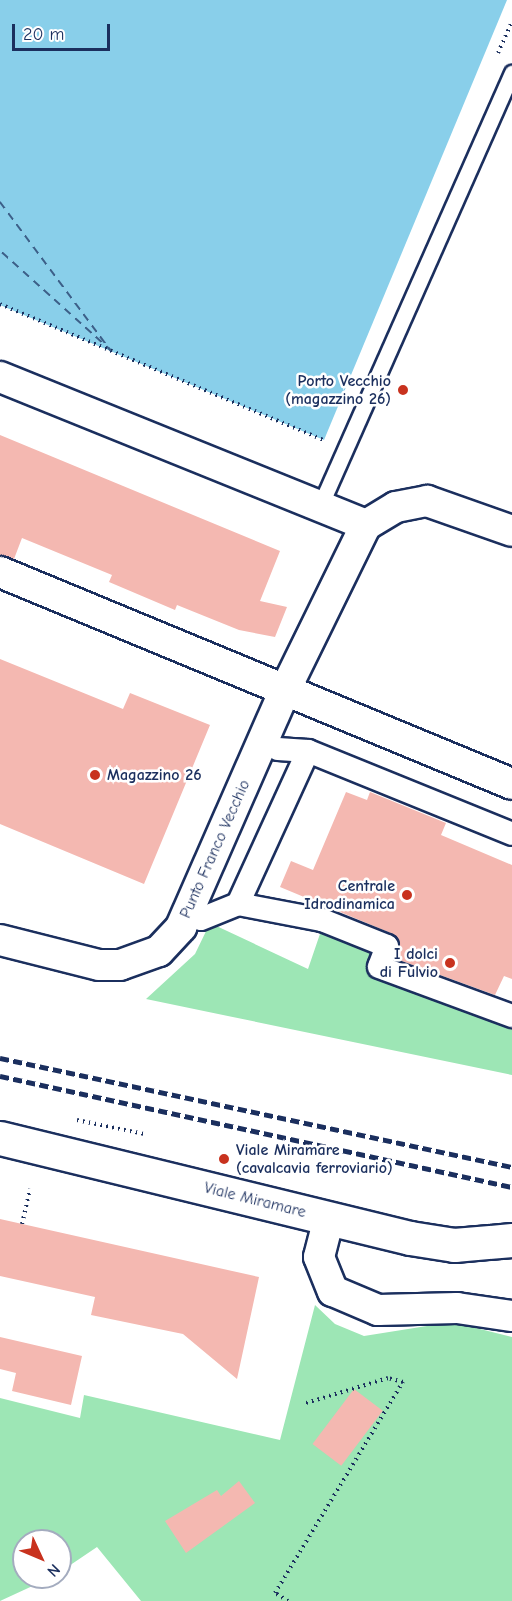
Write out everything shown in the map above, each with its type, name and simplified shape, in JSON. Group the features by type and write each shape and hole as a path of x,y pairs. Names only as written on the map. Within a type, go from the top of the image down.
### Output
{"main road":[{"name":"Viale Miramare","path":"0,1138 329,1218 454,1245 512,1240"}],"street":[{"path":"0,377 366,525 396,507 427,501 512,531"},
{"name":"Punto Franco Vecchio","path":"0,940 99,965 139,960 159,951 181,927 285,690 366,525"},
{"path":"0,572 512,784"},
{"path":"278,749 308,751 512,834"},
{"path":"238,904 308,751"},
{"path":"201,919 238,904 322,920 387,946 379,967 512,1016"},
{"path":"329,1218 319,1257 333,1291 378,1310 457,1308 512,1316"}],"lane":[{"path":"320,506 512,73"}],"path":[{"path":"493,64 512,21"},
{"path":"0,304 324,440 329,430"},
{"path":"22,1224 30,1188"},
{"path":"288,1601 275,1593 403,1382 388,1378 306,1403"}],"green space":[{"path":"210,923 308,969 322,928 380,949 371,970 512,1023 512,1075 146,999 195,954"},
{"path":"315,1305 335,1324 364,1336 452,1322 512,1337 512,1601 141,1601 97,1547 72,1564 72,1529 12,1529 12,1589 26,1589 0,1601 0,1398 80,1418 84,1395 280,1440"}],"water":[{"path":"0,0 507,0 324,440 0,305"}],"building":[{"path":"0,435 280,551 260,601 287,607 275,637 239,630 177,605 175,610 109,582 112,575 22,538 14,559 0,555"},
{"name":"Magazzino 26","path":"0,659 123,709 130,693 210,725 144,884 0,824"},
{"name":"Centrale Idrodinamica","path":"346,792 367,800 370,792 446,823 441,835 512,865 512,979 504,976 495,995 396,959 400,945 393,934 280,887 291,861 313,870"},
{"path":"0,1219 259,1277 237,1379 183,1334 91,1315 95,1297 0,1276"},
{"path":"0,1337 82,1356 71,1405 12,1391 16,1373 0,1369"},
{"path":"354,1389 383,1411 341,1466 312,1444"},
{"path":"239,1481 255,1503 186,1553 165,1521 217,1490 221,1496"}],"ferry route":[{"path":"0,202 112,352 0,251"}],"railway":[{"path":"0,1058 512,1167"},
{"path":"0,1076 512,1187"}],"place":[{"name":"Porto Vecchio (magazzino 26)","path":"403,390"},
{"name":"Magazzino 26","path":"95,775"},
{"name":"Centrale Idrodinamica","path":"407,895"},
{"name":"I dolci di Fulvio","path":"450,963"},
{"name":"Viale Miramare (cavalcavia ferroviario)","path":"224,1159"}]}
